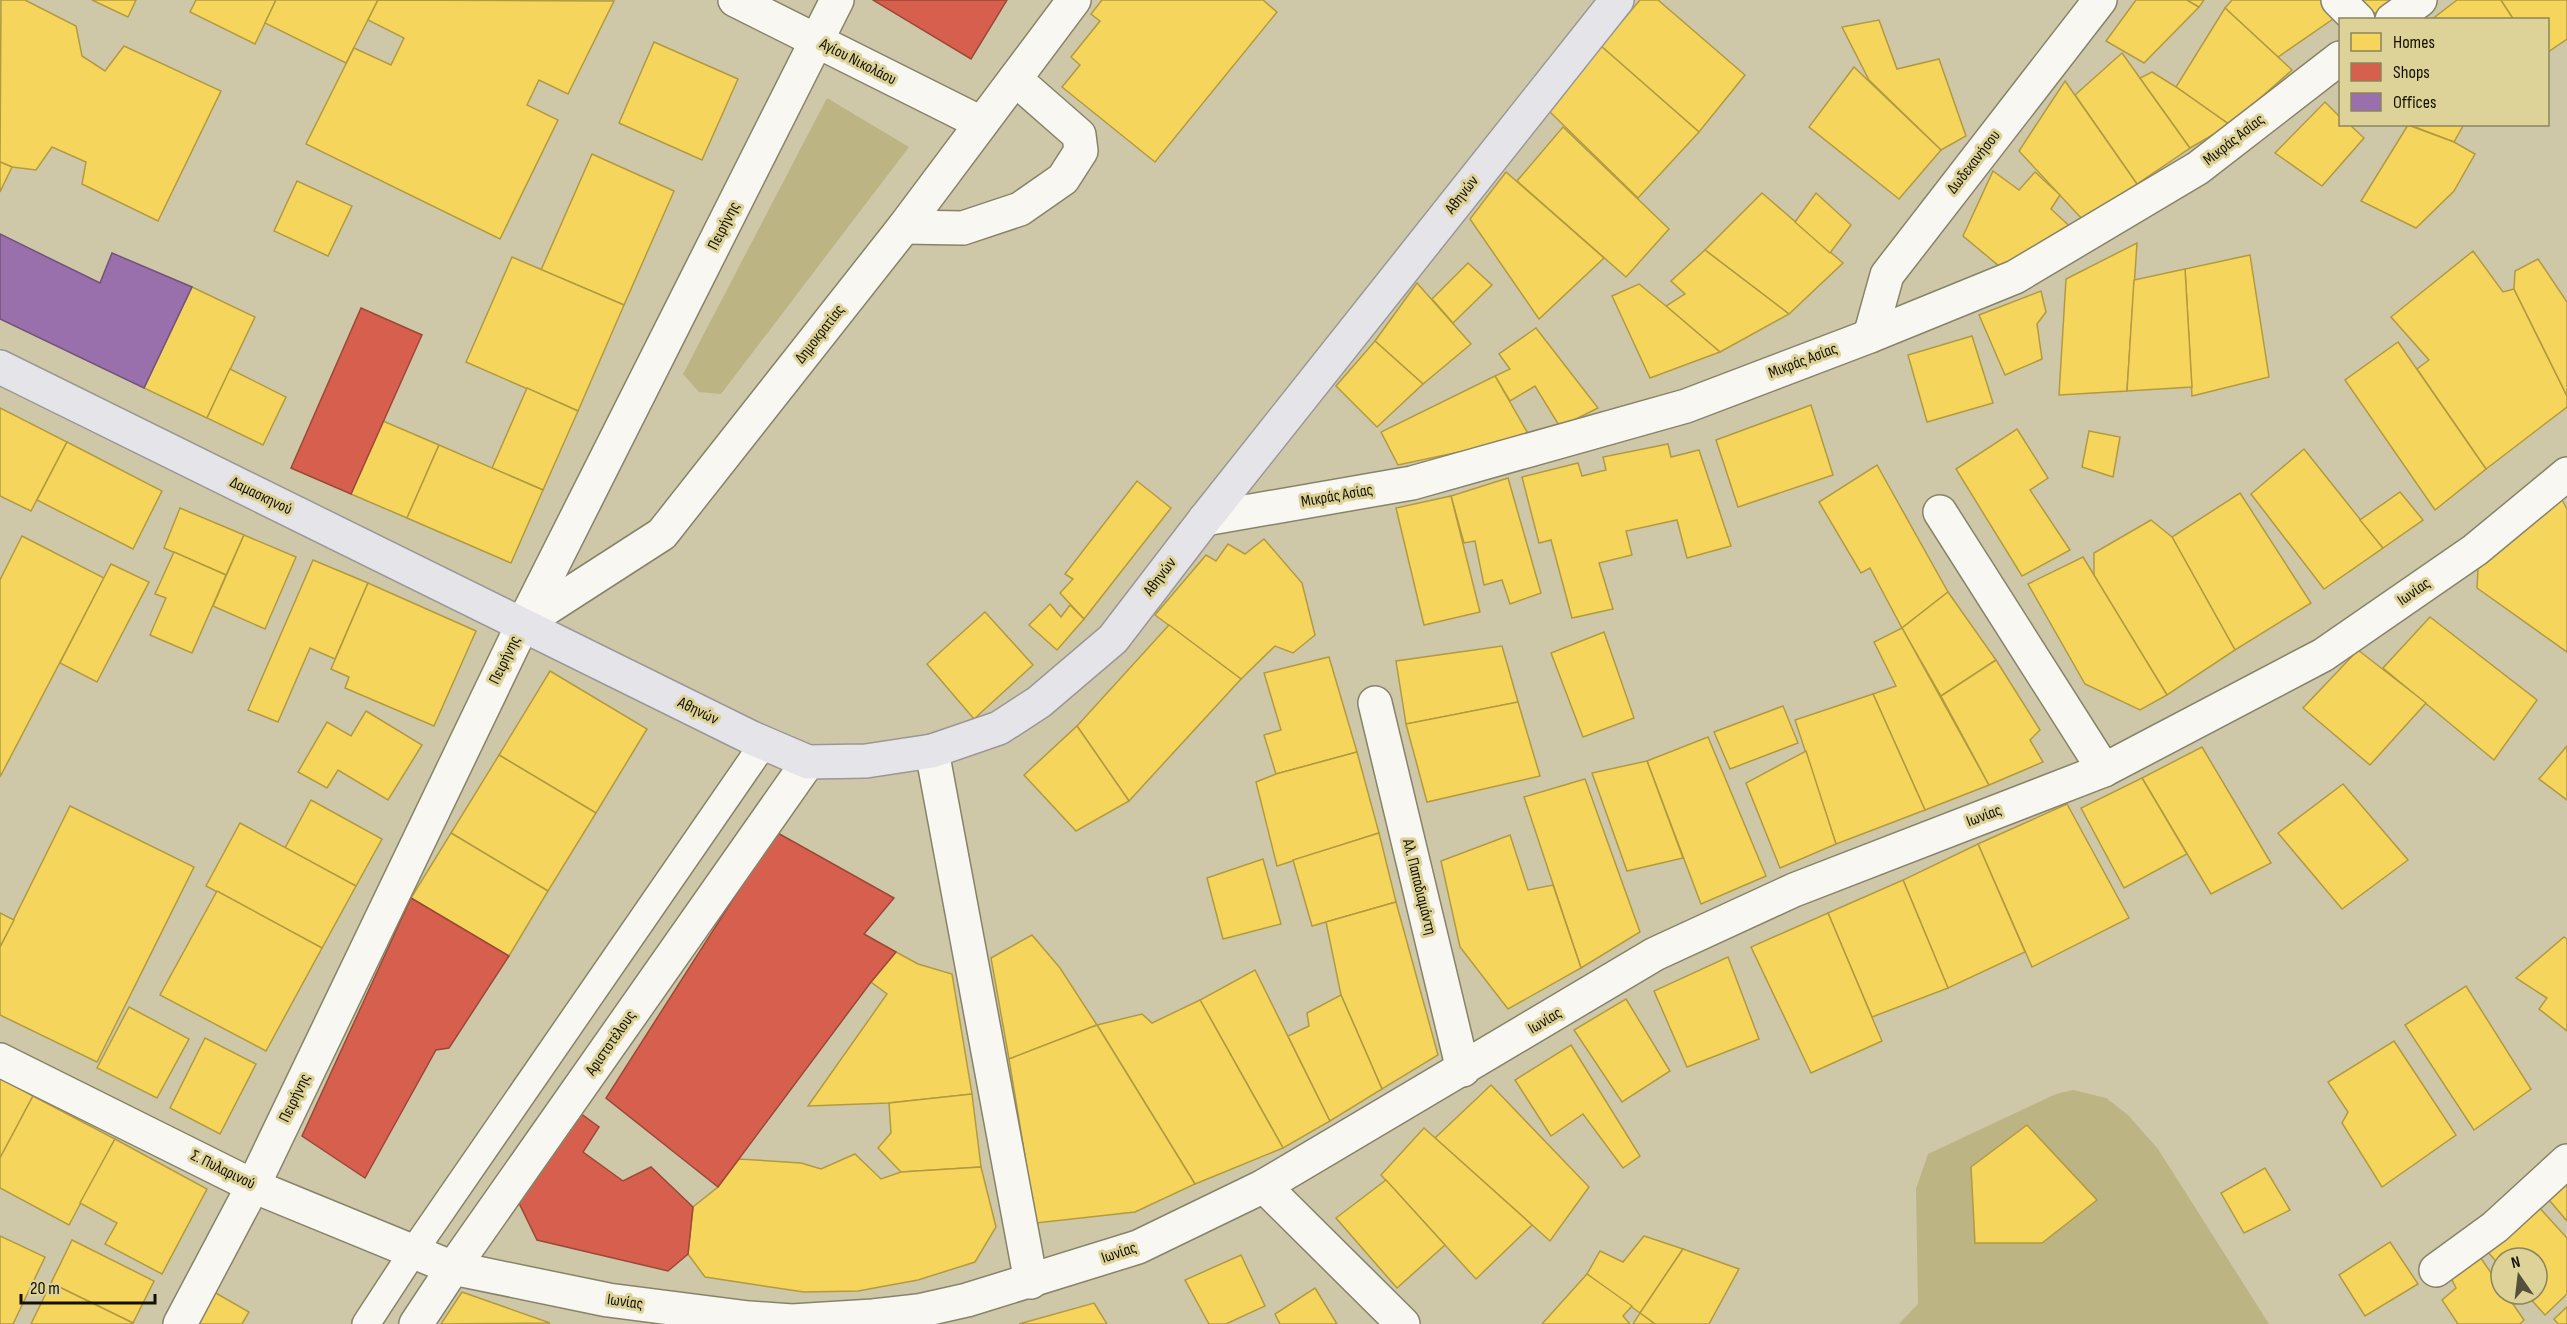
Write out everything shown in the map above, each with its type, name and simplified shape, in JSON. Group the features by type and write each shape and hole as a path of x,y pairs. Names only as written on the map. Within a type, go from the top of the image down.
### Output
{"main road":[{"name":"Αθηνών","path":"523,624 764,743 808,762 866,761 933,751 999,728 1039,702 1113,639 1204,519 1617,0"},
{"name":"Δαμασκηνού","path":"0,367 523,624"}],"street":[{"name":"Αγίου Νικολάου","path":"735,0 981,123"},
{"name":"Πειρήνης","path":"180,1324 253,1186 523,624 837,0"},
{"name":"Δημοκρατίας","path":"523,624 662,534 904,227 1074,0"},
{"name":"Δωδεκανήσου","path":"1870,336 1887,275 2100,0"},
{"path":"2338,0 2356,18"},
{"path":"2395,18 2420,0"},
{"name":"Μικράς Ασίας","path":"1204,519 1412,483 1686,406 1870,336 2025,271 2198,168 2339,59"},
{"path":"904,227 963,228 1020,209 1063,179 1081,151 1079,135 1015,79"},
{"name":"Ιωνίας","path":"453,1268 608,1300 746,1321 792,1321 873,1317 918,1311 1031,1282 1138,1247 1264,1186 1655,954 1794,890 2104,770 2323,655 2475,550 2567,474"},
{"path":"1940,512 2104,770"},
{"name":"Αλ. Παπαδιαμάντη","path":"1375,703 1463,1070"},
{"path":"933,751 1031,1282"},
{"name":"Αριστοτέλους","path":"416,1324 808,762"},
{"name":"Σ. Πυλαρινού","path":"0,1060 253,1186 453,1268"},
{"path":"2436,1270 2495,1227 2567,1161"},
{"path":"1264,1186 1403,1324"}],"lane":[{"path":"366,1324 413,1252 764,743"}],"shaded area":[{"path":"827,98 909,147 721,394 699,392 683,374"},
{"path":"2073,1090 2106,1098 2128,1115 2158,1149 2269,1324 1899,1324 1918,1304 1916,1189 1928,1154 2056,1094"}],"building: Homes":[{"path":"1,0 25,0 76,26 82,56 105,71 124,46 221,91 158,221 82,184 86,162 52,147 36,170 12,167 0,162"},
{"path":"92,0 136,0 128,17"},
{"path":"196,0 276,0 255,44 190,12"},
{"path":"276,0 378,0 346,63 265,23"},
{"path":"378,0 614,1 568,94 539,80 527,105 558,120 500,239 306,144 354,48 391,65 404,38 368,20"},
{"path":"1102,0 1263,0 1277,12 1155,162 1062,87 1080,65 1071,57 1100,21 1091,14"},
{"path":"1640,0 1658,0 1745,75 1699,132 1601,46"},
{"path":"2136,0 2187,0 2199,7 2144,63 2106,41"},
{"path":"2187,0 2204,0 2199,7"},
{"path":"2232,0 2320,0 2336,17 2278,57 2225,8"},
{"path":"2358,0 2405,0 2384,14 2368,12"},
{"path":"2457,0 2501,0 2513,18 2434,18"},
{"path":"2501,0 2567,0 2567,39 2549,51 2549,18 2513,18"},
{"path":"2225,8 2292,70 2230,125 2176,87"},
{"path":"1879,20 1897,69 1939,59 1966,136 1941,150 1869,80 1842,27"},
{"path":"654,42 738,79 702,160 619,123"},
{"path":"1601,46 1699,132 1638,198 1550,112"},
{"path":"2122,53 2190,148 2137,184 2075,95"},
{"path":"1854,67 1941,150 1899,199 1809,127"},
{"path":"2152,72 2230,125 2190,148 2140,78"},
{"path":"2065,81 2137,184 2083,220 2019,151"},
{"path":"2325,102 2339,116 2339,126 2351,126 2364,138 2322,186 2275,153"},
{"path":"2407,126 2454,142 2475,154 2454,191 2416,228 2361,201"},
{"path":"2412,126 2463,126 2454,142"},
{"path":"1563,127 1669,229 1626,277 1517,181"},
{"path":"592,154 674,191 624,305 541,270"},
{"path":"0,162 12,167 0,192"},
{"path":"1993,171 2019,190 2035,172 2060,195 2051,209 2076,232 2005,271 1963,236"},
{"path":"1506,172 1604,258 1539,319 1470,219"},
{"path":"297,181 352,206 328,256 274,231"},
{"path":"1762,193 1843,263 1789,314 1705,250"},
{"path":"1816,193 1851,225 1830,253 1795,222"},
{"path":"2137,243 2127,391 2059,395 2066,279"},
{"path":"1705,250 1789,314 1720,352 1666,306 1685,294 1671,281"},
{"path":"2473,251 2503,292 2514,289 2567,396 2567,407 2486,469 2417,369 2429,360 2391,317"},
{"path":"2250,255 2269,377 2192,396 2185,269"},
{"path":"512,257 624,305 578,411 466,362"},
{"path":"2538,259 2567,302 2567,396 2514,289 2515,271"},
{"path":"1468,263 1492,285 1453,323 1432,299"},
{"path":"2185,269 2192,387 2127,391 2134,280"},
{"path":"1417,283 1471,344 1423,384 1375,341"},
{"path":"1639,284 1720,352 1650,378 1612,296"},
{"path":"192,287 255,317 207,418 144,388"},
{"path":"2041,291 2046,312 2037,324 2042,359 2005,375 1979,315"},
{"path":"1536,328 1598,408 1560,427 1535,386 1510,401 1495,376 1510,369 1499,354"},
{"path":"1972,336 1993,403 1927,422 1908,355"},
{"path":"1375,341 1423,384 1377,427 1336,386"},
{"path":"2398,342 2486,469 2435,510 2345,380"},
{"path":"230,369 286,397 263,445 207,418"},
{"path":"1495,376 1530,437 1398,465 1381,432"},
{"path":"527,388 578,411 543,490 492,468"},
{"path":"1811,405 1833,475 1738,507 1716,440"},
{"path":"0,408 67,442 31,511 0,496"},
{"path":"383,421 439,445 407,518 351,494"},
{"path":"2017,429 2048,478 2030,490 2070,550 2022,576 1956,469"},
{"path":"2089,431 2120,437 2113,477 2082,467"},
{"path":"67,442 162,491 133,549 37,500"},
{"path":"1668,444 1671,457 1699,450 1731,546 1687,558 1677,520 1626,531 1632,555 1599,563 1613,609 1572,618 1551,540 1539,543 1522,477 1578,463 1582,476 1606,470 1603,457"},
{"path":"439,445 543,490 511,563 407,518"},
{"path":"2304,449 2383,548 2324,589 2251,494"},
{"path":"1877,465 1948,592 1902,628 1870,568 1861,573 1819,502"},
{"path":"1508,478 1541,593 1510,604 1502,580 1484,585 1475,541 1464,543 1451,496"},
{"path":"1137,481 1171,508 1084,619 1060,593 1073,579 1065,574"},
{"path":"2400,492 2423,520 2383,548 2360,520"},
{"path":"2240,493 2311,603 2235,650 2172,537"},
{"path":"1451,496 1480,612 1424,625 1396,508"},
{"path":"2561,498 2567,509 2567,652 2477,588 2478,569"},
{"path":"180,508 244,535 226,575 164,548"},
{"path":"2151,520 2172,537 2235,650 2167,695 2094,576 2094,553"},
{"path":"244,535 296,557 265,629 213,606"},
{"path":"22,536 104,578 0,777 0,580"},
{"path":"1264,539 1302,583 1315,635 1293,653 1275,646 1241,679 1155,615 1206,555 1216,561 1228,544 1245,554"},
{"path":"174,552 226,575 192,653 150,635 166,598 155,594"},
{"path":"2083,557 2167,695 2140,710 2085,684 2028,584"},
{"path":"313,560 368,583 335,659 310,648 278,722 248,710"},
{"path":"111,564 149,582 97,682 60,663"},
{"path":"368,583 476,631 434,726 345,688 349,677 331,669"},
{"path":"1948,592 1996,660 1941,696 1902,628"},
{"path":"1050,604 1061,617 1070,605 1084,619 1057,650 1029,625"},
{"path":"985,612 1033,665 974,719 927,664"},
{"path":"2430,617 2537,700 2494,760 2383,668"},
{"path":"1169,625 1241,679 1129,801 1077,726"},
{"path":"1902,628 1989,785 1925,810 1873,694 1896,686 1874,642"},
{"path":"1604,632 1634,718 1583,737 1551,653"},
{"path":"1502,646 1518,702 1406,724 1396,661"},
{"path":"2358,650 2426,703 2370,765 2303,708"},
{"path":"1329,657 1357,752 1276,774 1264,735 1281,730 1264,673"},
{"path":"1996,660 2040,730 2030,740 2043,762 1989,785 1941,696"},
{"path":"550,671 647,729 596,813 499,755"},
{"path":"1873,694 1925,810 1836,844 1795,720"},
{"path":"1518,702 1540,776 1427,802 1406,724"},
{"path":"1783,706 1798,743 1730,769 1714,732"},
{"path":"366,711 422,745 388,800 338,770 327,788 298,772 327,722 351,736"},
{"path":"1077,726 1129,801 1076,831 1024,775"},
{"path":"1708,737 1766,876 1701,904 1647,761"},
{"path":"2567,746 2567,800 2539,779"},
{"path":"2202,747 2271,863 2211,894 2142,778"},
{"path":"1806,751 1836,844 1780,868 1746,783"},
{"path":"1357,752 1379,833 1277,866 1256,782 1276,774"},
{"path":"499,755 596,813 548,891 451,833"},
{"path":"1647,761 1683,858 1627,871 1592,773"},
{"path":"2142,778 2187,854 2124,888 2081,808"},
{"path":"1585,779 1640,932 1581,968 1524,797"},
{"path":"2343,784 2408,860 2342,909 2278,833"},
{"path":"311,800 382,839 356,886 285,848"},
{"path":"2067,804 2129,918 2032,967 1978,844"},
{"path":"70,806 194,867 97,1062 0,1015 0,947"},
{"path":"240,823 356,886 322,948 206,886"},
{"path":"451,833 548,891 509,956 411,898"},
{"path":"1379,833 1396,902 1312,926 1293,860"},
{"path":"1510,835 1528,890 1553,885 1581,968 1508,1009 1460,947 1441,861"},
{"path":"1978,844 2025,952 1948,988 1903,880"},
{"path":"1263,859 1281,924 1223,939 1207,878"},
{"path":"1903,880 1948,988 1872,1017 1828,913"},
{"path":"217,891 322,948 266,1051 160,995"},
{"path":"1396,902 1438,1055 1382,1089 1341,995 1326,922"},
{"path":"0,913 14,920 0,947"},
{"path":"1828,913 1882,1041 1811,1073 1751,947"},
{"path":"1032,935 1060,968 1097,1025 1009,1059 991,958"},
{"path":"2564,937 2567,939 2567,1031 2539,1009 2547,998 2516,978"},
{"path":"896,952 918,964 952,974 972,1094 889,1103 808,1106 887,994 871,982"},
{"path":"1728,957 1759,1039 1687,1067 1654,991"},
{"path":"1255,970 1330,1121 1283,1148 1200,1000"},
{"path":"2466,986 2531,1089 2474,1130 2405,1025"},
{"path":"1341,995 1382,1089 1330,1121 1288,1036 1309,1026 1307,1013"},
{"path":"1626,999 1670,1071 1622,1102 1574,1030"},
{"path":"1200,1000 1283,1148 1195,1184 1097,1025 1142,1014 1152,1023"},
{"path":"129,1007 189,1039 157,1098 97,1068"},
{"path":"1097,1025 1195,1184 1135,1212 1036,1223 1009,1059"},
{"path":"205,1038 256,1064 220,1134 170,1108"},
{"path":"2394,1041 2456,1135 2382,1187 2342,1123 2348,1112 2328,1082"},
{"path":"1571,1045 1640,1156 1623,1168 1583,1114 1551,1136 1515,1080"},
{"path":"0,1078 33,1096 0,1158"},
{"path":"1491,1085 1589,1187 1550,1241 1435,1138"},
{"path":"972,1094 981,1167 901,1172 878,1148 891,1133 889,1103"},
{"path":"33,1096 115,1139 69,1225 0,1188 0,1158"},
{"path":"2027,1125 2097,1200 2042,1243 1975,1243 1971,1167"},
{"path":"1424,1128 1532,1225 1476,1279 1381,1175"},
{"path":"115,1139 207,1189 162,1274 105,1244 117,1223 80,1203"},
{"path":"855,1154 881,1179 901,1172 981,1167 996,1227 975,1262 918,1280 858,1291 804,1292 705,1277 688,1254 693,1207 718,1187 739,1159 801,1163 821,1169"},
{"path":"2265,1168 2290,1210 2244,1233 2221,1193"},
{"path":"2567,1174 2567,1221 2544,1194"},
{"path":"1386,1180 1445,1245 1397,1288 1336,1218"},
{"path":"2535,1203 2567,1238 2567,1294 2545,1315 2537,1306 2549,1306 2549,1246 2494,1246"},
{"path":"0,1236 45,1257 13,1324 0,1324"},
{"path":"1644,1236 1683,1249 1640,1313 1587,1274 1600,1251 1623,1262"},
{"path":"72,1240 154,1281 133,1323 51,1283"},
{"path":"2390,1242 2418,1284 2365,1316 2339,1275"},
{"path":"1683,1249 1739,1269 1709,1324 1655,1324 1640,1313"},
{"path":"1241,1255 1265,1306 1226,1324 1209,1324 1185,1280"},
{"path":"2480,1257 2489,1270 2489,1306 2514,1306 2524,1320 2520,1324 2458,1324 2442,1300 2456,1288 2450,1276"},
{"path":"1587,1274 1632,1306 1623,1316 1630,1324 1542,1324"},
{"path":"51,1283 133,1323 31,1324"},
{"path":"1315,1288 1337,1324 1280,1324 1275,1314"},
{"path":"214,1292 249,1312 242,1324 196,1324"},
{"path":"462,1292 550,1323 441,1324"},
{"path":"1094,1303 1107,1324 1019,1324"},
{"path":"2567,1307 2567,1324 2558,1324 2554,1319"},
{"path":"1640,1313 1655,1324 1633,1324"}],"building: Shops":[{"path":"873,0 1007,0 971,59"},
{"path":"361,308 422,335 351,494 291,468"},
{"path":"776,832 894,898 864,934 896,952 871,982 718,1187 606,1098"},
{"path":"411,898 509,956 449,1048 436,1050 365,1178 302,1136"},
{"path":"576,1110 599,1127 583,1152 623,1181 651,1167 693,1207 688,1254 668,1271 537,1240 517,1199"}],"building: Offices":[{"path":"0,234 100,283 112,253 192,287 144,388 0,319"}]}
